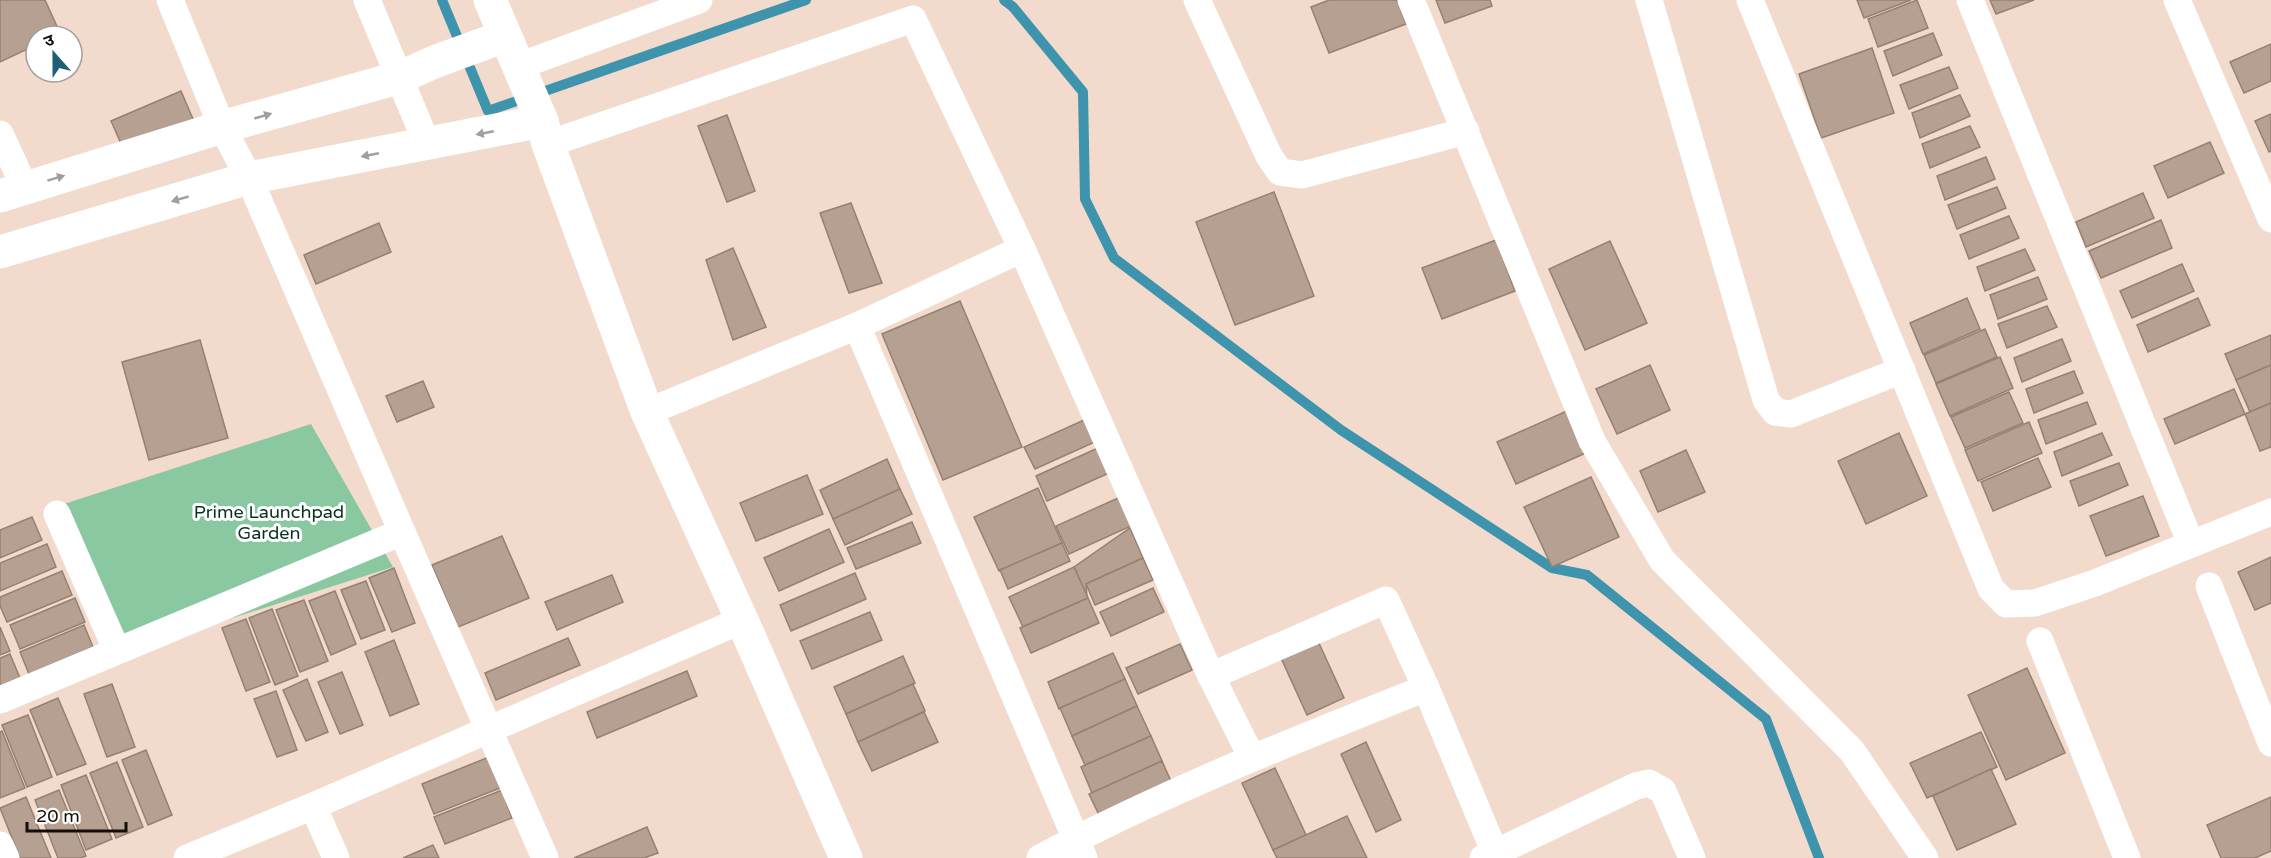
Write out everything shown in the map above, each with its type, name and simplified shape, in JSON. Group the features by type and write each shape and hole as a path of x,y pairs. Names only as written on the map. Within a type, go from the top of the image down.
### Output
{"street":[{"path":"170,0 222,127 249,178 545,858"},
{"path":"367,0 427,144"},
{"path":"490,0 490,41 534,104 647,412 742,620 846,858"},
{"path":"534,104 700,0"},
{"path":"1197,0 1269,156 1280,172 1302,175 1466,131"},
{"path":"1412,0 1592,441 1662,560 1852,751 1925,858"},
{"path":"1649,0 1766,400 1774,412 1791,414 1902,370"},
{"path":"1750,0 1991,589 2006,603 2035,603 2095,583 2271,512"},
{"path":"1970,0 2191,544"},
{"path":"2178,0 2271,219"},
{"path":"0,252 249,178 427,144 534,104 913,19 1022,249 1211,676 1252,758"},
{"path":"0,134 12,192 222,127 401,77 490,41"},
{"path":"647,412 857,326 1022,249"},
{"path":"857,326 1080,848"},
{"path":"57,514 117,651"},
{"path":"0,700 402,532"},
{"path":"2209,586 2271,743"},
{"path":"1211,676 1386,600 1425,688 1492,856 1636,786 1649,783 1663,791 1692,858"},
{"path":"187,858 313,806 742,620"},
{"path":"2040,641 2127,858"},
{"path":"1040,858 1080,848 1252,758 1425,688"},
{"path":"313,806 336,858"},
{"path":"0,845 6,858"}],"green space":[{"name":"Prime Launchpad Garden","path":"311,424 393,567 132,650 64,504"}],"building":[{"path":"0,0 45,0 56,24 24,24 24,51 0,62"},
{"path":"1329,0 1397,0 1406,24 1329,53 1311,7"},
{"path":"1436,0 1490,0 1492,6 1445,23"},
{"path":"1857,0 1911,0 1864,18"},
{"path":"1917,0 1928,28 1878,47 1868,19"},
{"path":"1990,0 2034,0 1996,14"},
{"path":"1933,33 1942,55 1893,76 1884,51"},
{"path":"2271,44 2271,81 2244,93 2230,62"},
{"path":"1872,48 1894,113 1821,138 1799,74"},
{"path":"1949,67 1958,88 1909,109 1900,85"},
{"path":"181,91 196,126 126,155 111,121"},
{"path":"1960,95 1970,116 1920,138 1912,113"},
{"path":"2271,114 2271,151 2269,152 2255,121"},
{"path":"727,115 755,191 727,202 698,126"},
{"path":"1970,126 1980,147 1930,168 1922,144"},
{"path":"2210,142 2224,173 2168,198 2154,166"},
{"path":"1986,157 1995,179 1945,200 1937,176"},
{"path":"1997,187 2006,208 1957,229 1948,205"},
{"path":"1274,192 1314,296 1235,325 1196,222"},
{"path":"2143,193 2154,218 2086,247 2076,222"},
{"path":"851,203 882,283 849,293 820,213"},
{"path":"2009,216 2019,238 1969,259 1960,235"},
{"path":"2161,220 2172,248 2101,278 2089,251"},
{"path":"379,223 391,252 316,284 304,255"},
{"path":"1496,240 1515,291 1442,319 1422,268"},
{"path":"1610,241 1647,323 1585,350 1549,269"},
{"path":"733,248 766,327 733,340 706,260"},
{"path":"2025,249 2035,270 1985,291 1977,267"},
{"path":"2182,264 2194,291 2132,318 2120,291"},
{"path":"2038,277 2047,299 1998,319 1990,295"},
{"path":"1967,298 1980,329 1923,354 1910,323"},
{"path":"2198,298 2210,325 2148,352 2137,325"},
{"path":"960,301 1022,447 943,480 882,334"},
{"path":"2047,306 2057,327 2007,348 1998,324"},
{"path":"1985,329 1997,357 1936,383 1924,355"},
{"path":"2271,335 2271,365 2236,380 2225,354"},
{"path":"2062,339 2071,361 2022,382 2014,358"},
{"path":"200,340 228,438 149,460 122,362"},
{"path":"2000,357 2013,388 1950,416 1936,384"},
{"path":"1650,365 1670,410 1617,434 1596,389"},
{"path":"2271,365 2271,403 2250,412 2236,380"},
{"path":"2074,371 2083,393 2034,413 2026,389"},
{"path":"423,381 434,407 397,422 386,396"},
{"path":"2234,389 2245,414 2175,444 2164,419"},
{"path":"2009,392 2023,423 1965,448 1951,417"},
{"path":"2087,402 2096,424 2046,444 2038,420"},
{"path":"2271,403 2271,447 2260,451 2245,414"},
{"path":"1569,410 1588,452 1516,484 1497,442"},
{"path":"1084,420 1095,442 1035,469 1024,447"},
{"path":"2029,422 2042,453 1978,481 1965,450"},
{"path":"1899,433 1927,496 1866,524 1838,461"},
{"path":"2102,433 2112,455 2062,476 2054,452"},
{"path":"1100,447 1111,472 1047,501 1036,476"},
{"path":"1686,450 1705,492 1658,512 1640,471"},
{"path":"2038,458 2051,487 1993,511 1981,482"},
{"path":"887,459 900,489 833,519 820,490"},
{"path":"2119,463 2128,485 2079,506 2070,481"},
{"path":"807,475 823,514 756,541 740,503"},
{"path":"1591,477 1619,537 1552,567 1524,507"},
{"path":"1038,488 1062,543 999,571 974,517"},
{"path":"900,489 912,514 845,545 833,519"},
{"path":"1127,494 1140,522 1069,554 1056,526"},
{"path":"2143,496 2159,536 2106,556 2090,516"},
{"path":"32,517 42,540 0,558 0,530"},
{"path":"912,522 921,543 856,569 847,548"},
{"path":"1130,528 1143,558 1086,584 1087,597 1074,567"},
{"path":"829,529 844,562 779,591 764,558"},
{"path":"502,536 529,598 458,627 432,565"},
{"path":"1062,543 1070,561 1008,589 1000,570"},
{"path":"47,544 56,567 0,591 0,563"},
{"path":"2271,557 2271,603 2255,610 2238,572"},
{"path":"1143,558 1153,580 1095,605 1086,584"},
{"path":"1074,567 1088,598 1023,627 1009,597"},
{"path":"394,568 415,623 392,632 369,578"},
{"path":"62,571 72,595 7,622 0,606 0,597"},
{"path":"855,573 866,599 791,631 780,605"},
{"path":"612,575 623,602 557,630 545,602"},
{"path":"366,581 385,630 361,639 341,590"},
{"path":"1153,588 1164,612 1111,636 1100,612"},
{"path":"335,591 356,644 331,655 309,601"},
{"path":"75,598 85,622 20,649 10,625"},
{"path":"1088,598 1099,623 1031,653 1020,628"},
{"path":"304,600 328,661 300,672 276,610"},
{"path":"272,609 298,676 275,685 249,618"},
{"path":"870,612 882,640 812,669 800,641"},
{"path":"246,619 270,682 246,691 222,628"},
{"path":"84,625 93,647 29,674 20,652"},
{"path":"0,627 10,651 0,655"},
{"path":"568,638 580,665 496,700 485,673"},
{"path":"394,640 419,704 390,716 365,652"},
{"path":"1318,641 1344,698 1307,715 1281,658"},
{"path":"1180,644 1192,670 1138,694 1126,668"},
{"path":"1113,653 1125,679 1059,709 1048,682"},
{"path":"10,654 20,678 0,686 0,658"},
{"path":"903,656 915,683 846,714 834,687"},
{"path":"2027,668 2065,753 2006,780 1968,695"},
{"path":"687,671 697,696 597,738 587,712"},
{"path":"342,672 363,725 340,734 318,682"},
{"path":"307,679 328,732 306,741 283,690"},
{"path":"1125,679 1137,706 1072,736 1060,708"},
{"path":"112,684 135,747 107,757 84,694"},
{"path":"913,684 925,711 858,742 846,714"},
{"path":"276,691 297,750 277,757 254,699"},
{"path":"58,698 86,764 57,775 30,710"},
{"path":"1137,706 1151,736 1085,765 1072,736"},
{"path":"924,712 938,742 872,771 858,742"},
{"path":"28,715 52,777 27,787 2,725"},
{"path":"2,731 25,788 0,798 0,732"},
{"path":"1981,732 1997,767 1927,798 1910,763"},
{"path":"1151,736 1162,761 1092,793 1081,767"},
{"path":"1366,742 1401,820 1376,832 1341,754"},
{"path":"146,750 172,815 148,825 122,760"},
{"path":"489,757 500,788 434,814 422,784"},
{"path":"1162,761 1174,788 1102,821 1089,794"},
{"path":"117,762 143,827 116,838 90,773"},
{"path":"1275,768 1306,835 1273,850 1242,783"},
{"path":"1991,769 2016,824 1957,850 1933,796"},
{"path":"86,775 112,839 86,850 61,785"},
{"path":"59,790 86,856 58,858 35,800"},
{"path":"502,790 512,818 445,844 434,817"},
{"path":"26,797 51,858 20,858 0,808"},
{"path":"2271,797 2271,851 2255,858 2221,858 2207,825"},
{"path":"1347,816 1367,858 1277,858 1273,850"},
{"path":"647,827 658,853 644,858 574,858"},
{"path":"433,845 439,858 403,858"}],"waterway":[{"path":"442,0 488,111 806,0"},
{"path":"1004,0 1013,7 1083,92 1085,199 1114,258 1341,430 1552,568 1587,575 1766,719 1819,858"}]}
